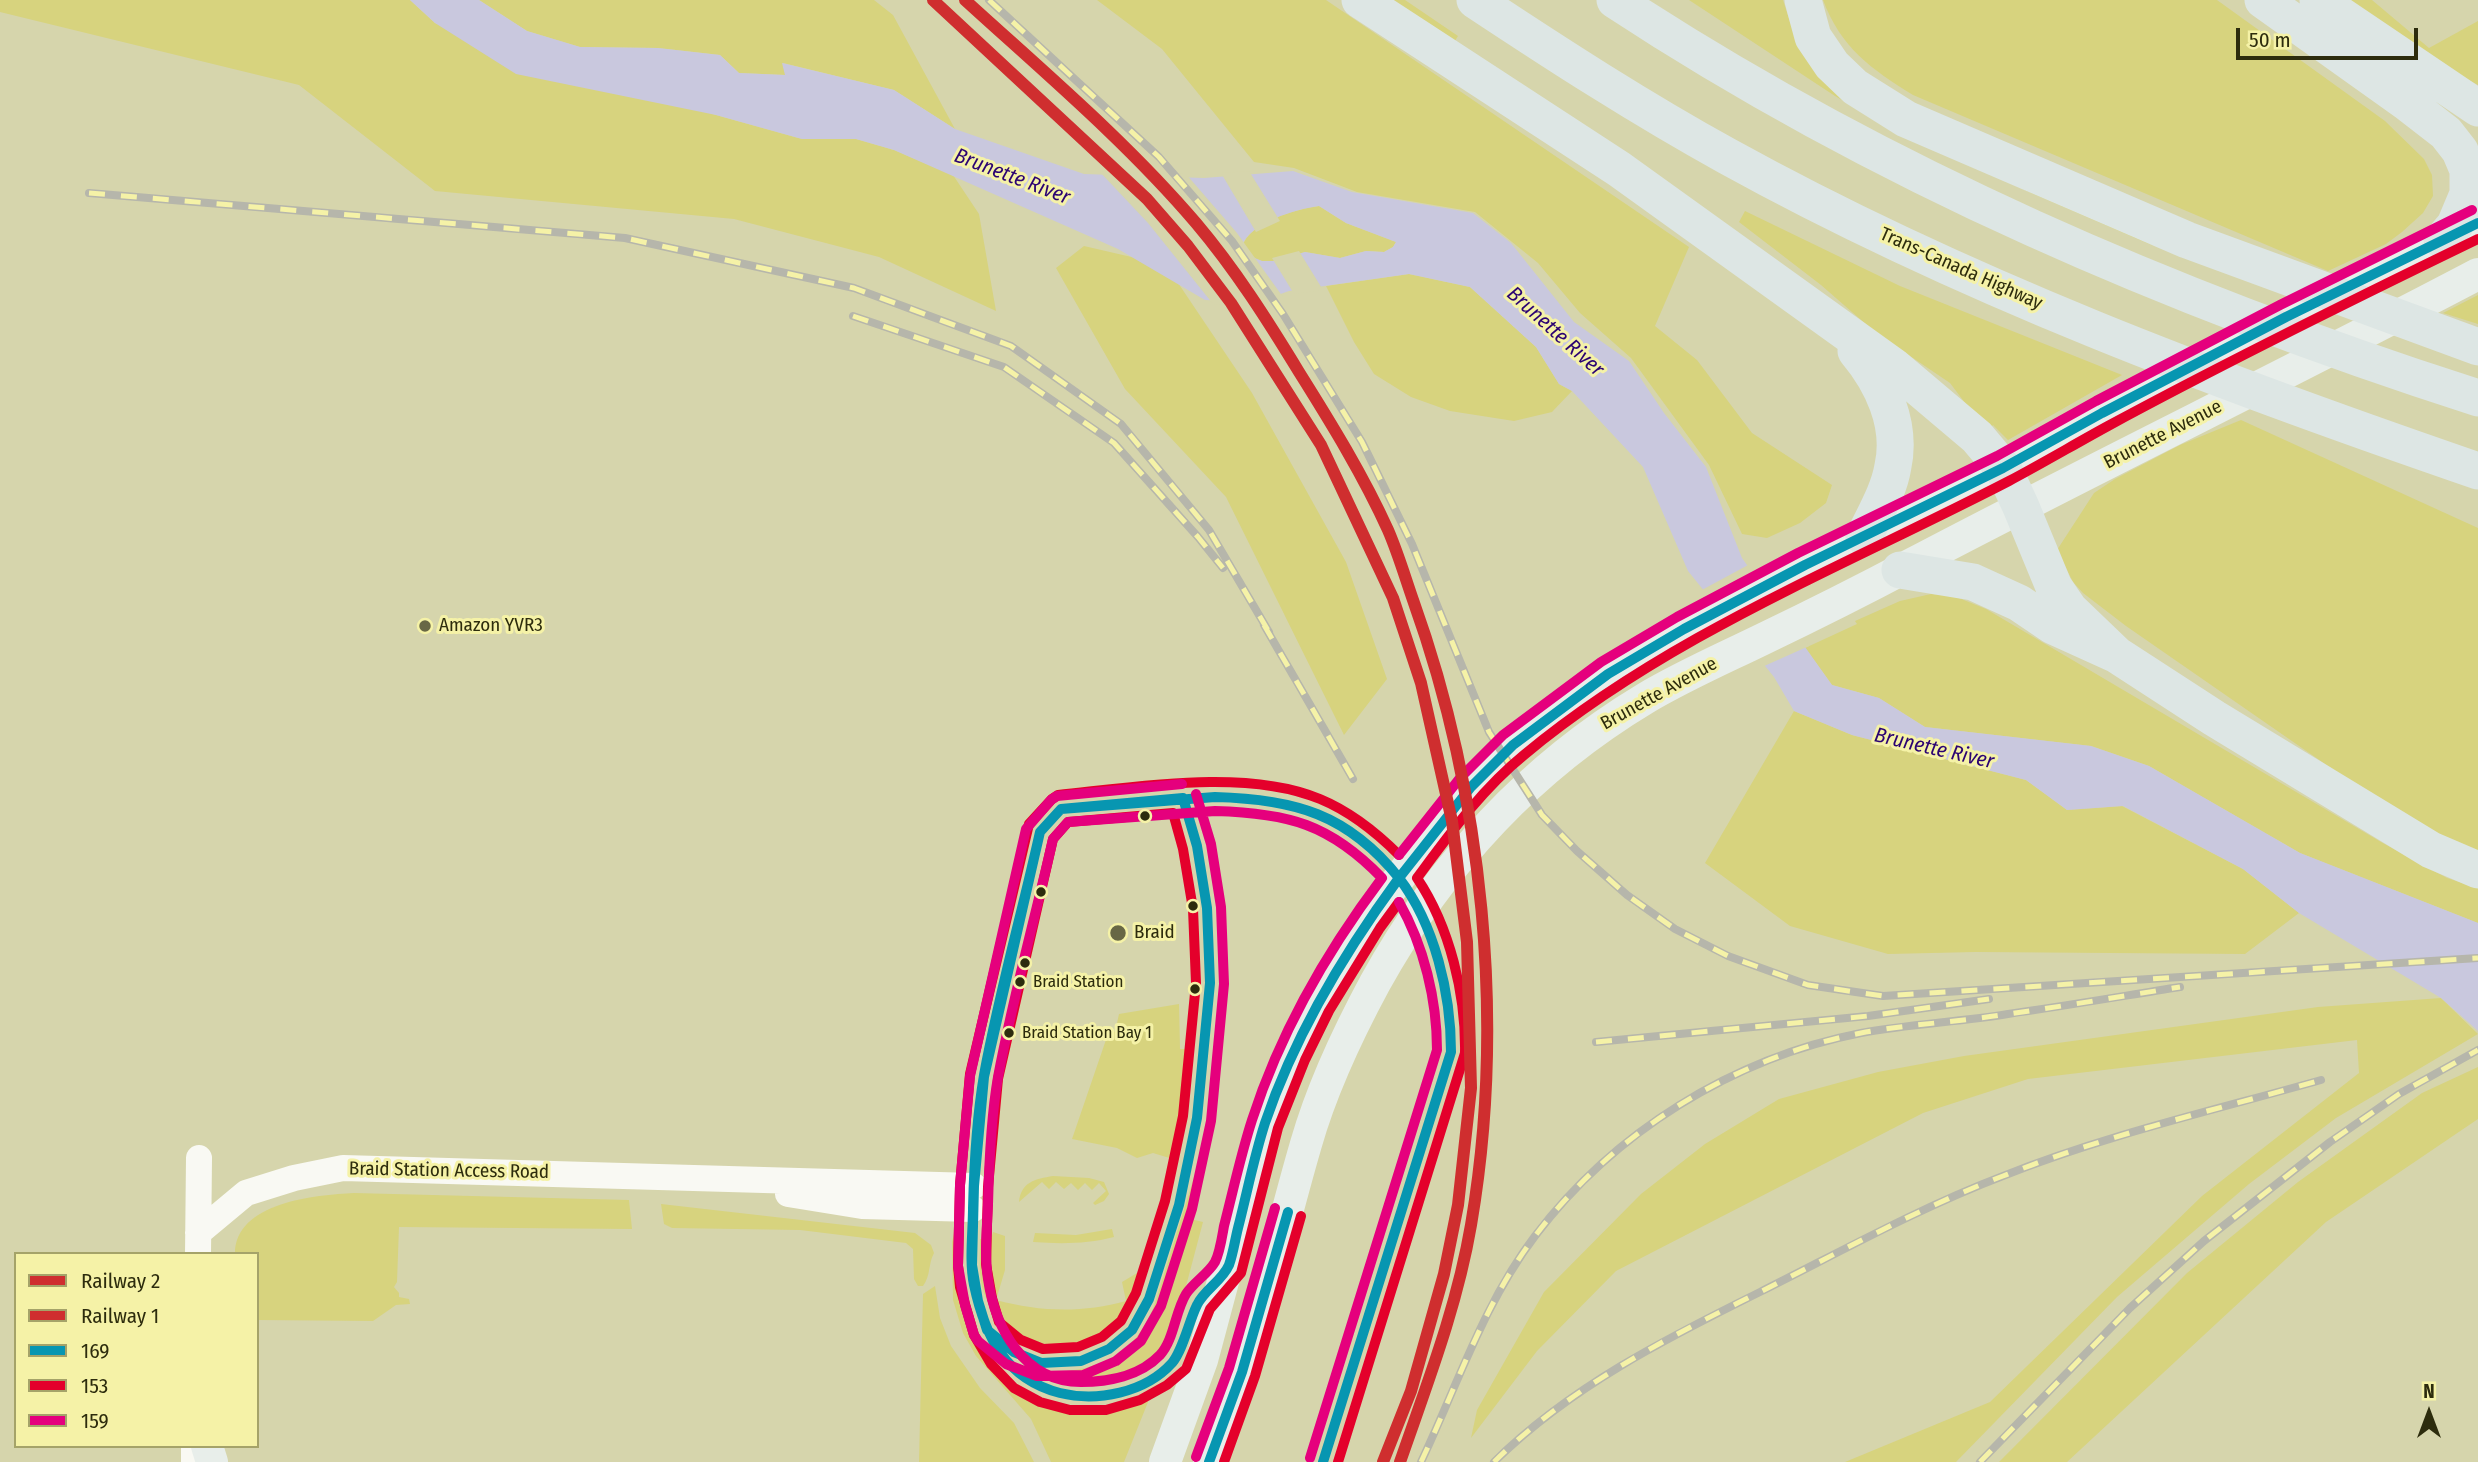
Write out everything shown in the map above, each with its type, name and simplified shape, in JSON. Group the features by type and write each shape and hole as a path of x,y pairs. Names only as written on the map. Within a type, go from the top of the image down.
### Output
{"highway":[{"path":"1360,0 1619,169 1893,366 1967,428 2003,468 2054,587 2069,609 2117,655"},
{"name":"Trans-Canada Highway","path":"1475,0 1651,113 1730,158 1857,223 1984,281 2158,354 2334,421 2478,471"},
{"path":"1615,0 1740,77 1864,147 1995,212 2127,270 2240,315 2387,369 2478,397"},
{"path":"1803,0 1813,37 1832,65 1854,87 1906,119 2187,240 2478,347"},
{"path":"2263,0 2406,102 2445,133 2460,151 2468,170 2468,194 2455,225 2442,240"},
{"path":"2318,0 2478,108"},
{"path":"1830,320 1877,379 1886,398 1895,433 1894,465 1887,489 1864,537"},
{"path":"1900,570 1973,582 2019,603 2053,626 2117,655 2214,718 2431,850 2478,870"}],"main road":[{"name":"Brunette Avenue","path":"1165,1462 1202,1360 1250,1177 1278,1086 1317,1004 1368,920 1429,838 1471,786 1513,745 1574,697 1649,649 1805,565 2003,468 2286,317 2478,223"},
{"name":"Brunette Avenue","path":"1209,1462 1242,1372 1271,1277 1307,1140 1341,1052 1392,953 1432,893 1512,799 1595,731 1674,682 1900,570 2468,279"}],"street":[{"path":"198,1243 199,1158"},
{"name":"Braid Station Access Road","path":"198,1243 246,1193 294,1178 343,1168 675,1177 862,1206 973,1197"}],"shaded area":[{"path":"0,0 410,0 435,23 716,115 802,139 856,139 894,150 953,175 979,214 996,311 879,257 734,219 435,191 299,85 0,12"},
{"path":"479,0 874,0 893,15 955,129 894,90 783,63 786,75 739,73 720,55 658,48 580,47 527,31"},
{"path":"1097,0 1326,0 1689,247 1655,326 1697,360 1752,433 1832,485 1826,503 1800,523 1767,538 1742,534 1709,465 1631,358 1580,313 1538,263 1475,212 1357,192 1294,168 1254,162 1162,49"},
{"path":"1387,0 1405,0 1458,36 1453,44"},
{"path":"1689,0 1783,0 1794,34 2028,187 2156,247 2031,193 1877,120 1835,96"},
{"path":"1823,0 2217,0 2385,121 2424,159 2432,175 2433,196 2423,213 2386,244 2328,271 1913,95 1859,56 1830,17"},
{"path":"2347,0 2372,0 2429,48 2478,21 2478,85 2461,76"},
{"path":"1319,206 1346,223 1396,242 1384,252 1366,251 1340,258 1305,252 1275,261 1262,261 1247,255 1242,247 1254,230 1274,218"},
{"path":"1745,211 1900,286 2122,375 2008,440 1993,425 1987,432 1950,383 1876,333 1821,285 1739,222"},
{"path":"1084,246 1166,265 1252,393 1346,562 1387,679 1344,735 1226,497 1125,389 1056,268"},
{"path":"1409,274 1470,287 1536,347 1559,384 1572,391 1552,412 1514,421 1450,411 1411,397 1374,374 1354,342 1326,286"},
{"path":"2478,295 2478,324 2443,313"},
{"path":"2241,420 2478,528 2478,851 2417,825 2364,791 2126,626 2073,582 2057,550 2094,493 2180,445"},
{"path":"1931,594 1954,596 1986,609 2381,842 2447,878 2478,888 2478,923 2300,853 2149,766 2091,746 1925,727 1879,698 1832,685 1805,648 1900,601"},
{"path":"1794,711 1852,735 2026,780 2067,810 2122,806 2243,869 2299,913 2245,954 1888,954 1790,926 1705,863"},
{"path":"2441,998 2478,1034 2336,1118 2249,1184 2117,1297 1956,1462 1845,1462 1990,1402 2202,1196 2359,1073 2357,1040 2028,1079 1923,1113 1616,1271 1537,1351 1471,1438 1477,1410 1544,1292 1641,1194 1705,1144 1779,1099 1878,1072 1964,1056 2318,1007"},
{"path":"1179,1004 1180,1049 1185,1049 1185,1102 1176,1160 1153,1153 1137,1158 1117,1148 1072,1139 1110,1028 1115,1032 1119,1014"},
{"path":"2478,1067 2478,1119 2326,1222 2067,1462 1999,1462 2187,1273 2298,1182 2422,1093"},
{"path":"1053,1176 1089,1178 1104,1182 1109,1194 1104,1201 1095,1205 1093,1203 1106,1191 1099,1183 1092,1190 1085,1183 1078,1190 1071,1183 1064,1189 1056,1182 1049,1189 1042,1182 1019,1202 1026,1186"},
{"path":"1194,1177 1198,1178 1186,1218 1203,1222 1185,1290 1165,1346 1159,1355 1101,1384 1086,1385 1050,1378 1050,1372 1086,1368 1116,1355 1140,1333 1156,1300"},
{"path":"354,1193 629,1200 632,1229 399,1227 397,1282 394,1287 399,1297 409,1299 410,1304 396,1305 373,1321 259,1320 259,1252 235,1252 239,1237 248,1223 263,1212 300,1199"},
{"path":"661,1204 915,1233 931,1245 934,1253 926,1282 923,1286 918,1286 914,1279 913,1249 906,1243 800,1230 672,1228 664,1224"},
{"path":"1112,1229 1114,1237 1094,1241 1033,1242 1035,1233 1076,1235"},
{"path":"993,1232 1005,1236 1005,1270 996,1300 1061,1310 1110,1305 1126,1301 1122,1282 1137,1273 1142,1275 1127,1313 1102,1339 1083,1347 1063,1350 1043,1348 1025,1341 1008,1329 994,1313 984,1293 980,1239 991,1239"},
{"path":"954,1234 958,1237 959,1295 966,1322 982,1352 1000,1373 1035,1398 1071,1407 1107,1406 1146,1395 1148,1402 1124,1462 1051,1462 1031,1419 976,1356 963,1333 953,1300"},
{"path":"935,1286 940,1318 951,1346 980,1388 1014,1423 1034,1462 919,1462 923,1294"}],"water":[{"name":"Brunette River","path":"410,0 479,0 527,31 580,47 658,48 720,55 739,73 785,75 782,63 894,90 955,129 1084,174 1204,178 1293,171 1352,192 1473,213 1511,243 1574,322 1629,361 1664,413 1706,467 1742,558 1832,685 1879,698 1925,727 2091,746 2149,766 2300,853 2478,923 2478,1031 2441,998 2299,913 2243,869 2123,806 2067,810 2026,780 1852,735 1794,711 1774,677 1688,571 1643,467 1572,391 1559,384 1536,347 1470,287 1409,274 1289,291 1258,302 1205,300 1118,249 894,150 856,139 802,139 716,115 516,74 435,23","holes":["1319,206 1346,223 1396,242 1384,252 1366,251 1340,258 1305,252 1275,261 1262,261 1247,255 1242,246 1246,238 1263,224 1309,208"]}],"pier":[{"path":"1099,171 1186,174 1237,233 1283,297 1258,306 1213,304 1148,223"},
{"path":"1249,171 1280,221 1256,232 1221,173"},
{"path":"1299,251 1323,290 1294,294 1272,258"},
{"path":"1750,564 1809,646 1762,667 1700,591"}],"railway":[{"path":"989,0 1159,157 1232,241 1283,314 1362,442 1412,544 1489,732 1542,815 1577,851 1627,895 1675,929 1728,956 1808,985 1883,996 2478,958"},
{"path":"89,193 625,238 854,288 1011,346 1121,424 1209,530 1269,632"},
{"path":"853,316 1004,367 1114,443 1223,568"},
{"path":"1264,625 1353,779"},
{"path":"1421,1462 1486,1317 1535,1236 1566,1198 1601,1164 1680,1105 1722,1081 1767,1061 1813,1045 1861,1033 1990,1017 2180,987"},
{"path":"1596,1042 1868,1016 1989,999"},
{"path":"1980,1462 2130,1308 2204,1241 2330,1142 2399,1094 2478,1050"},
{"path":"1494,1462 1554,1410 1654,1347 1941,1202 2081,1148 2321,1080"}],"rail line":[{"name":"2","path":"933,0 1147,199 1188,246 1231,303 1321,445 1393,598 1421,683 1452,821 1467,942 1471,1088 1458,1205 1444,1274 1411,1391 1383,1462"},
{"name":"1","path":"965,0 1142,164 1196,223 1238,277 1323,410 1378,510 1398,556 1437,674 1457,751 1471,829 1481,909 1487,1068 1481,1147 1465,1256 1440,1345 1400,1462"}],"transit line":[{"name":"159","path":"1399,855 1460,778 1503,735 1601,662 1677,617 1798,553 1997,456 2280,305 2472,210"},
{"name":"169","path":"1399,878 1471,787 1513,745 1608,674 1684,629 1805,565 2003,468 2286,317 2478,223"},
{"name":"153","path":"1338,1462 1465,1053 1463,1008 1454,962 1439,918 1417,878 1441,845 1494,783 1524,755 1579,712 1697,638 2009,481 2246,354 2478,239"},
{"name":"153","path":"1399,855 1362,823 1331,804 1291,790 1259,784 1191,782 1058,795 1029,824 970,1074 960,1185 960,1287 974,1335 991,1364 1014,1388 1040,1402 1070,1410 1106,1410 1140,1400 1167,1385 1186,1369 1210,1309 1241,1273 1278,1128 1305,1060 1329,1011 1399,902"},
{"name":"159","path":"1182,784 1057,796 1026,829 970,1076 960,1185 958,1266 965,1305 978,1341 1006,1364 1037,1376 1083,1375 1116,1361 1141,1341 1161,1306 1192,1209 1211,1121 1224,984 1221,907 1211,844 1196,794"},
{"name":"169","path":"1215,797 1270,802 1318,814 1360,839 1380,856 1399,878 1340,965 1291,1058 1261,1136 1229,1265 1197,1305 1176,1357 1148,1382 1120,1393 1089,1396 1060,1393 1025,1377 1001,1353 984,1321 972,1266 975,1159 984,1075 1040,832 1061,809 1215,797"},
{"name":"169","path":"1183,798 1197,846 1207,908 1210,983 1197,1118 1179,1205 1149,1299 1132,1330 1109,1349 1081,1361 1041,1363 1014,1352 987,1330 978,1301 972,1265 974,1186 984,1077 1040,832 1061,809 1183,798"},
{"name":"159","path":"1215,811 1265,815 1306,825 1344,845 1382,878 1324,964 1276,1056 1248,1133 1217,1258 1186,1294 1165,1349 1143,1368 1113,1379 1091,1382 1061,1380 1043,1373 1028,1362 1005,1333 992,1297 986,1251 991,1141 998,1077 1053,839 1068,822 1215,811"},
{"name":"153","path":"1173,813 1183,849 1193,909 1196,983 1183,1116 1165,1201 1136,1293 1121,1321 1102,1337 1078,1347 1043,1349 1021,1340 999,1322 986,1264 988,1187 998,1079 1053,839 1068,822 1173,813"},
{"name":"169","path":"1323,1462 1451,1052 1448,1007 1438,961 1422,917 1399,878"},
{"name":"159","path":"1310,1458 1437,1050 1432,993 1422,955 1399,902"},
{"name":"159","path":"1196,1457 1229,1368 1275,1208"},
{"name":"169","path":"1209,1462 1242,1372 1288,1212"},
{"name":"153","path":"1224,1462 1255,1376 1301,1216"}],"place":[{"name":"Amazon YVR3","path":"425,626"},
{"name":"Braid","path":"1118,933"},
{"name":"Braid Station","path":"1020,982"},
{"name":"Braid Station Bay 1","path":"1009,1033"}]}
